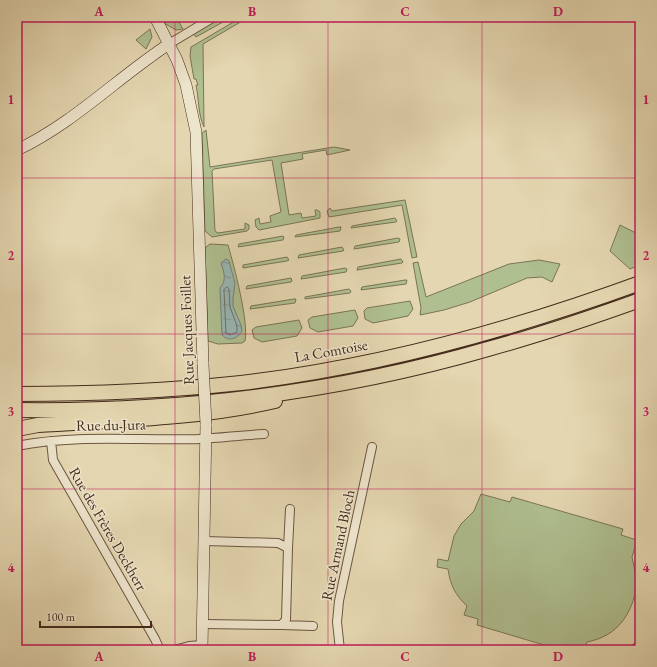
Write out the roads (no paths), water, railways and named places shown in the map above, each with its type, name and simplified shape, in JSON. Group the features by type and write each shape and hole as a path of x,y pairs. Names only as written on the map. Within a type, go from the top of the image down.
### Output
{"highway":[{"name":"La Comtoise","path":"17,394 114,393 248,382 382,359 507,328 640,283"},
{"path":"17,428 38,425 132,420 219,412 281,400 361,379 487,350 640,300"},
{"path":"17,410 97,409 178,404 284,392 361,379"},
{"path":"17,386 114,393"}],"main road":[{"name":"Rue Jacques Foillet","path":"155,17 177,60 186,85 196,132 206,424 202,647"},
{"path":"17,150 37,140 74,116 150,56 169,44"}],"street":[{"path":"169,44 214,17"},
{"name":"Rue du Jura","path":"17,446 51,441 125,438 206,438 264,434"},
{"name":"Rue des Frères Deckherr","path":"51,441 53,460 160,650"},
{"name":"Rue Armand Bloch","path":"340,650 337,622 339,601 372,447"},
{"path":"281,625 286,620 290,509"},
{"path":"205,541 278,543 288,548"},
{"path":"203,624 313,626"},
{"path":"633,650 640,645"},
{"path":"174,650 189,646 202,647"}],"water":[{"path":"226,259 229,261 235,283 233,306 242,331 233,339 222,335 220,288 224,282 224,276 221,263"}]}
